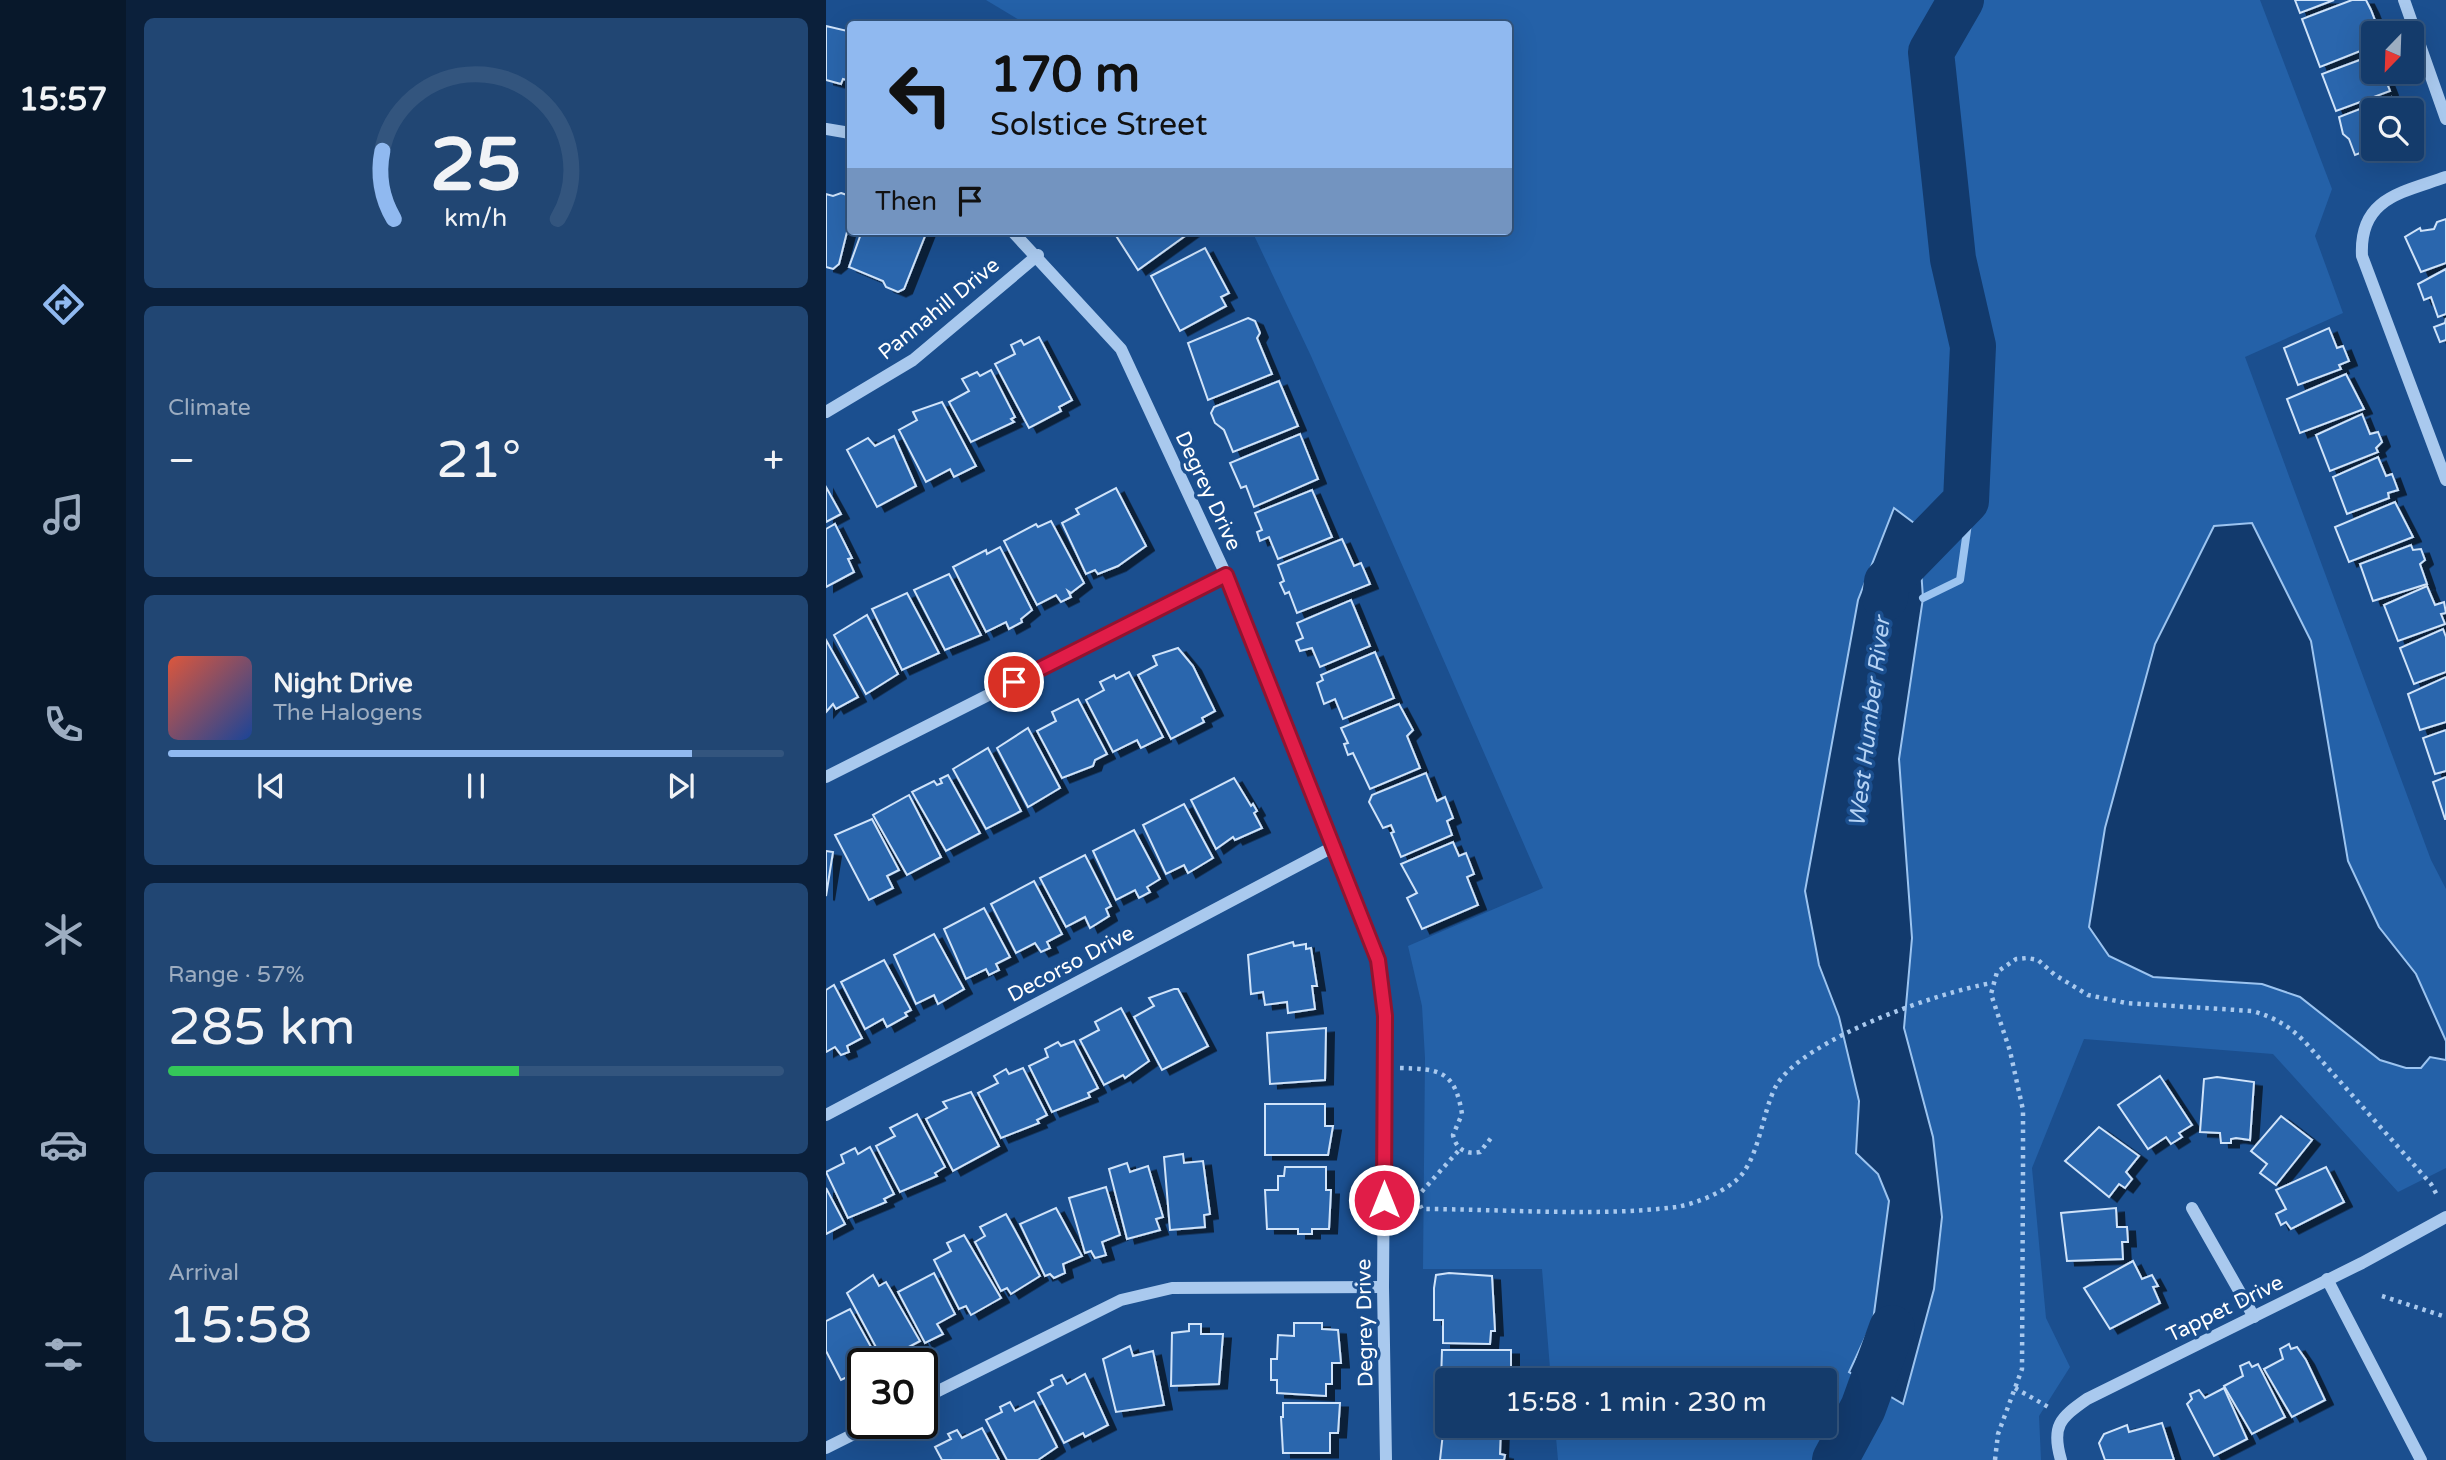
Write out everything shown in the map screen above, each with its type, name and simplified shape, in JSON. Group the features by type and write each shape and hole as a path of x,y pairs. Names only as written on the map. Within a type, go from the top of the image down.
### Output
{"street":[{"path":"2404,0 2446,119"},
{"path":"826,129 847,132"},
{"path":"2446,177 2384,200 2365,225 2361,240 2362,256 2446,480"},
{"name":"Degrey Drive","path":"1016,235 1038,255 1121,349 1226,575 1378,960 1385,1016 1383,1287 1386,1460"},
{"name":"Pannahill Drive","path":"826,412 913,360 1038,255"},
{"path":"826,777 1226,575"},
{"name":"Decorso Drive","path":"826,1115 1334,847"},
{"path":"2192,1208 2254,1317"},
{"name":"Tappet Drive","path":"2062,1416 2087,1399 2254,1317 2446,1217"},
{"path":"2327,1279 2421,1460"},
{"path":"938,1391 1121,1300 1172,1288 1383,1287"},
{"path":"2061,1460 2055,1440 2062,1416"},
{"path":"826,1448 847,1438"}],"path":[{"path":"1996,1460 1998,1434 2022,1369 2022,1110 2010,1051 1991,994 1992,983 2005,964 2027,958 2038,960 2055,975 2088,995 2126,1003 2252,1011 2291,1027 2431,1184 2438,1197"},
{"path":"1460,1149 1416,1198 1422,1209 1626,1210 1678,1207 1699,1201 1737,1181 1753,1153 1776,1086 1797,1059 1837,1036 1966,987 1992,983"},
{"path":"1385,1068 1435,1069 1445,1074 1461,1106 1462,1114 1453,1135 1460,1149 1468,1153 1480,1152 1491,1138"},
{"path":"2382,1296 2446,1317"},
{"path":"2015,1388 2062,1416"}],"shaded area":[{"path":"986,0 2260,0 2332,189 2315,236 2343,313 2245,357 2431,860 2446,889 2446,1168 2398,1192 2273,1054 2084,1039 2032,1168 2046,1318 2070,1367 2039,1416 2041,1460 1558,1460 1556,1438 1837,1438 1837,1368 1550,1368 1542,1269 1423,1269 1425,1058 1422,1006 1408,946 1543,888 1311,356 1254,235 1512,235 1512,21 1021,21"}],"water":[{"path":"1894,508 1918,526 1923,598 1899,759 1912,938 1904,1028 1933,1137 1942,1217 1934,1289 1903,1404 1849,1372 1873,1321 1889,1201 1878,1174 1856,1153 1859,1101 1839,1017 1819,965 1805,891 1858,600"},
{"path":"2252,523 2311,641 2348,861 2379,927 2416,974 2446,1041 2446,1060 2430,1057 2421,1068 2406,1068 2380,1060 2300,997 2262,984 2153,977 2109,956 2089,927 2105,828 2155,644 2214,526"}],"building":[{"path":"2295,0 2334,0 2300,13"},
{"path":"2352,0 2366,0 2375,21 2361,21 2361,51 2320,67 2302,19"},
{"path":"826,26 847,31 847,80 843,79 841,84 826,80"},
{"path":"2361,59 2361,84 2387,84 2390,91 2371,98 2361,98 2361,102 2336,111 2322,74"},
{"path":"2361,109 2361,153 2355,155 2349,139 2343,134 2339,117"},
{"path":"841,193 847,195 847,232 839,264 833,269 826,267 826,194 833,196"},
{"path":"2446,219 2446,263 2421,272 2405,237 2420,228 2421,231 2434,229 2437,222"},
{"path":"861,235 925,235 904,289 898,292 886,287 883,281 849,267"},
{"path":"1116,235 1186,235 1138,270"},
{"path":"1205,248 1229,293 1221,297 1226,306 1180,331 1151,276"},
{"path":"2446,269 2446,314 2438,317 2431,297 2424,300 2418,284"},
{"path":"1248,318 1255,321 1260,333 1257,338 1272,374 1208,400 1188,343"},
{"path":"2446,318 2446,340 2440,342 2434,327 2445,323"},
{"path":"2329,328 2337,348 2343,346 2349,361 2339,365 2341,369 2298,385 2284,348"},
{"path":"1039,337 1072,400 1059,407 1061,411 1029,428 995,364 1015,354 1011,345 1021,340 1024,345"},
{"path":"991,370 1015,417 1011,419 1014,422 971,442 949,402 969,391 962,379 977,372 980,376"},
{"path":"2346,374 2364,409 2300,433 2287,399"},
{"path":"1279,381 1298,426 1233,452 1224,430 1215,423 1211,413 1214,407"},
{"path":"942,402 976,466 954,477 950,469 926,482 899,430 917,420 913,412"},
{"path":"2362,414 2370,434 2378,432 2382,442 2376,448 2378,452 2330,471 2316,435"},
{"path":"1300,434 1318,479 1254,507 1246,486 1241,488 1230,463"},
{"path":"894,436 916,486 877,507 847,450 868,438 875,446"},
{"path":"2378,457 2386,476 2392,474 2398,490 2388,493 2389,498 2347,514 2333,477"},
{"path":"826,487 841,514 826,522"},
{"path":"1116,488 1146,546 1118,566 1098,574 1095,570 1086,574 1062,523 1079,514 1076,509"},
{"path":"1312,490 1332,537 1278,559 1269,537 1260,541 1257,532 1262,530 1255,513"},
{"path":"2395,502 2413,537 2349,562 2335,527"},
{"path":"1051,521 1084,583 1071,593 1068,591 1071,597 1061,602 1056,595 1037,605 1004,541 1036,524 1038,527"},
{"path":"835,524 852,558 848,559 854,572 826,587 826,529"},
{"path":"1342,539 1354,566 1361,563 1370,584 1297,613 1289,592 1285,594 1280,583 1284,581 1278,565"},
{"path":"2411,545 2413,550 2421,549 2425,560 2420,564 2427,584 2373,601 2360,564"},
{"path":"1000,547 1032,610 1021,619 1022,622 1009,629 1006,622 986,632 953,567 986,550 987,554"},
{"path":"949,574 981,635 945,650 914,590"},
{"path":"2427,586 2435,605 2444,602 2446,613 2441,614 2445,624 2398,641 2384,605"},
{"path":"907,593 939,653 902,670 872,609"},
{"path":"1351,600 1370,646 1320,667 1312,648 1300,651 1296,641 1303,638 1297,623"},
{"path":"867,615 898,674 866,694 834,635"},
{"path":"2443,629 2446,637 2446,672 2414,684 2400,648"},
{"path":"826,640 858,697 836,709 833,704 826,712"},
{"path":"1178,648 1193,666 1215,711 1202,718 1204,722 1171,739 1138,675 1157,665 1153,656"},
{"path":"1375,652 1394,698 1343,719 1335,699 1324,704 1317,683 1323,680 1321,675"},
{"path":"1129,672 1163,737 1141,748 1137,740 1113,752 1086,700 1104,690 1100,682 1114,675 1116,679"},
{"path":"2446,677 2446,722 2420,730 2408,694"},
{"path":"1078,699 1107,754 1095,760 1093,766 1062,778 1037,731 1056,721 1052,712"},
{"path":"1399,704 1413,730 1407,736 1420,768 1370,789 1353,753 1348,755 1344,744 1348,743 1341,728"},
{"path":"1028,728 1060,788 1028,807 997,748"},
{"path":"2446,730 2446,771 2435,774 2423,738"},
{"path":"988,748 1021,811 986,829 953,769"},
{"path":"1426,773 1437,801 1445,797 1453,818 1447,821 1452,835 1401,857 1391,833 1394,832 1391,825 1383,828 1369,802 1372,795"},
{"path":"948,775 980,833 946,851 912,792 934,781 937,785 942,783 940,779"},
{"path":"2446,777 2446,819 2445,819 2433,782"},
{"path":"1234,778 1257,811 1254,813 1262,828 1235,840 1233,837 1216,849 1191,800"},
{"path":"909,795 941,857 907,875 873,815"},
{"path":"1184,804 1213,858 1188,873 1184,865 1166,874 1143,825"},
{"path":"872,819 899,870 887,876 893,888 869,900 835,835"},
{"path":"1134,830 1160,879 1147,887 1150,892 1139,898 1135,890 1116,900 1093,851"},
{"path":"1453,842 1459,856 1466,853 1474,874 1467,877 1478,905 1422,929 1407,898 1417,893 1401,864"},
{"path":"826,851 833,852 826,896"},
{"path":"1085,855 1111,906 1106,909 1109,916 1090,928 1085,917 1066,927 1040,878"},
{"path":"1034,881 1062,934 1047,942 1050,948 1041,952 1035,943 1016,953 991,904"},
{"path":"984,908 1010,957 996,964 999,970 989,975 986,969 966,979 944,929"},
{"path":"934,934 964,989 938,1004 934,995 916,1004 894,955"},
{"path":"1293,942 1294,946 1306,944 1306,949 1311,948 1317,986 1312,986 1315,1009 1288,1013 1287,1002 1265,1005 1263,992 1251,994 1248,955"},
{"path":"884,960 911,1010 905,1013 907,1016 887,1027 883,1019 865,1029 841,982"},
{"path":"834,985 862,1038 847,1046 849,1052 841,1055 835,1047 826,1052 826,990"},
{"path":"1178,989 1208,1046 1162,1070 1134,1017 1154,1006 1149,998"},
{"path":"1121,1008 1149,1061 1125,1078 1123,1075 1104,1085 1080,1040 1099,1030 1095,1022"},
{"path":"1326,1028 1325,1080 1270,1084 1267,1033"},
{"path":"1074,1041 1098,1088 1088,1093 1090,1097 1052,1112 1029,1066 1048,1057 1045,1049 1058,1042 1061,1046"},
{"path":"1023,1068 1047,1115 1037,1120 1039,1123 1001,1138 978,1093 998,1083 994,1076 1006,1069 1009,1074"},
{"path":"2160,1076 2192,1125 2179,1133 2182,1137 2171,1144 2166,1137 2148,1149 2118,1105"},
{"path":"2217,1077 2254,1082 2250,1140 2236,1138 2231,1139 2231,1143 2221,1143 2220,1133 2200,1132 2204,1079"},
{"path":"971,1092 999,1146 953,1171 926,1119 947,1108 943,1102"},
{"path":"1265,1104 1325,1104 1325,1126 1333,1126 1328,1155 1265,1155"},
{"path":"917,1114 945,1167 935,1173 937,1176 900,1192 876,1146 895,1136 890,1128"},
{"path":"2281,1116 2312,1140 2276,1185 2260,1173 2267,1164 2251,1151"},
{"path":"2099,1127 2139,1156 2126,1172 2132,1179 2125,1188 2119,1184 2109,1197 2065,1161"},
{"path":"870,1147 894,1194 884,1199 886,1202 848,1218 826,1172 844,1163 841,1155 855,1148 858,1154"},
{"path":"1183,1154 1184,1163 1203,1161 1210,1214 1204,1215 1205,1227 1170,1230 1164,1157"},
{"path":"1127,1163 1130,1172 1148,1166 1163,1217 1156,1219 1160,1230 1127,1239 1109,1169"},
{"path":"1285,1167 1326,1167 1326,1190 1331,1190 1329,1229 1312,1229 1312,1234 1298,1234 1298,1229 1267,1229 1265,1190 1278,1190 1278,1176 1284,1176"},
{"path":"2326,1167 2344,1202 2291,1229 2286,1222 2281,1225 2276,1214 2286,1209 2276,1190"},
{"path":"1106,1187 1120,1235 1102,1242 1106,1255 1095,1258 1091,1251 1085,1253 1069,1198"},
{"path":"826,1188 845,1224 826,1234"},
{"path":"1056,1208 1082,1256 1063,1264 1065,1273 1054,1278 1050,1274 1045,1276 1020,1224"},
{"path":"2116,1208 2117,1227 2127,1227 2128,1242 2122,1242 2123,1259 2067,1261 2061,1213"},
{"path":"1006,1214 1040,1276 1011,1294 1007,1288 1001,1291 975,1242 985,1236 980,1227"},
{"path":"964,1235 1001,1298 971,1315 966,1306 959,1309 934,1260 951,1251 947,1243"},
{"path":"2133,1261 2142,1279 2152,1275 2158,1286 2153,1287 2160,1303 2110,1329 2084,1288"},
{"path":"934,1273 955,1314 937,1324 943,1334 925,1343 898,1292"},
{"path":"1449,1273 1492,1276 1495,1331 1491,1331 1490,1344 1443,1343 1443,1320 1434,1320 1434,1288 1436,1275"},
{"path":"873,1275 879,1286 886,1282 920,1341 907,1348 876,1348 847,1293"},
{"path":"850,1309 872,1348 847,1348 847,1377 841,1380 826,1351 826,1321"},
{"path":"1294,1323 1322,1323 1322,1329 1338,1330 1341,1363 1332,1363 1332,1384 1326,1384 1326,1396 1277,1393 1277,1380 1271,1380 1271,1359 1277,1359 1278,1335 1294,1336"},
{"path":"1189,1324 1201,1324 1201,1334 1223,1334 1219,1384 1171,1386 1172,1333 1189,1331"},
{"path":"2289,1344 2291,1349 2297,1347 2306,1360 2325,1400 2292,1417 2264,1369 2283,1359 2280,1349"},
{"path":"1130,1346 1133,1356 1153,1351 1164,1405 1116,1412 1103,1359"},
{"path":"1442,1350 1511,1350 1511,1368 1441,1368"},
{"path":"2249,1362 2252,1367 2258,1364 2285,1417 2252,1434 2224,1386 2243,1376 2240,1366"},
{"path":"1085,1374 1108,1425 1085,1437 1083,1433 1064,1443 1038,1393 1053,1385 1051,1380 1062,1375 1067,1384"},
{"path":"2224,1388 2247,1439 2214,1456 2187,1404 2192,1399 2190,1394 2199,1390 2205,1398"},
{"path":"1034,1401 1057,1447 1038,1460 1007,1460 986,1420 1002,1412 1000,1407 1010,1402 1015,1411"},
{"path":"1283,1403 1340,1403 1338,1433 1330,1433 1330,1453 1283,1453"},
{"path":"2162,1423 2174,1460 2105,1460 2099,1443 2104,1434 2127,1425 2129,1432"},
{"path":"982,1428 999,1460 942,1460 935,1447 951,1439 948,1434 957,1430 962,1438"},
{"path":"1442,1438 1501,1438 1500,1454 1505,1455 1504,1460 1440,1460"}],"waterway":[{"name":"West Humber River","path":"1923,598 1960,580 1990,368 1949,269 1925,160 1930,81 1961,0"},
{"name":"West Humber River","path":"1885,598 1887,582 1966,501 1973,346 1953,259 1931,52 1961,0"},
{"name":"West Humber River","path":"1835,1460 1863,1408 1892,1328"}],"route":[{"path":"1014,682 1226,575 1378,960 1385,1016 1384,1200"}]}
